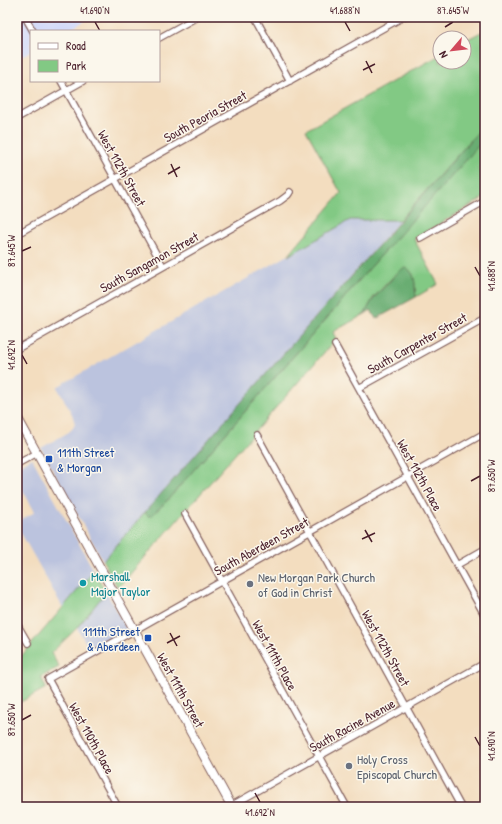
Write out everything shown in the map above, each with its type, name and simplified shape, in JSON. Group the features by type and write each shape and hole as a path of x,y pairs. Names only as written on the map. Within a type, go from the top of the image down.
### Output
{"main road":[{"name":"West 111th Street","path":"17,417 231,807"}],"street":[{"path":"26,17 32,30"},
{"path":"160,37 197,17"},
{"path":"255,17 290,81"},
{"name":"South Peoria Street","path":"17,234 403,17"},
{"name":"West 112th Street","path":"62,82 163,266"},
{"path":"17,118 81,82"},
{"name":"South Sangamon Street","path":"17,349 280,201 290,192"},
{"path":"420,238 484,203"},
{"name":"South Carpenter Street","path":"359,388 485,318"},
{"name":"West 112th Place","path":"335,345 485,616"},
{"name":"South Aberdeen Street","path":"48,679 485,433"},
{"name":"West 112th Street","path":"257,435 461,807"},
{"path":"17,464 37,453"},
{"name":"West 111th Place","path":"185,514 347,807"},
{"path":"457,565 485,549"},
{"path":"17,624 28,643"},
{"name":"South Racine Avenue","path":"231,807 485,663"},
{"name":"West 110th Place","path":"48,679 118,807"}],"shaded area":[{"path":"17,17 92,17 69,30 30,30 30,52 17,59"},
{"path":"350,220 400,220 103,561 41,448 69,432 75,424 72,414 57,387"},
{"path":"32,458 94,571 63,608 17,526 17,522 35,512 17,480 17,467"},
{"path":"106,592 129,633 92,653 77,628"}],"green space":[{"path":"481,32 485,39 485,124 400,220 350,220 288,256 341,193 306,130 432,59 432,70 472,70 472,37"},
{"path":"485,124 485,138 467,159 164,504 151,516 148,516 145,512"},
{"path":"485,138 485,163 479,169 485,180 485,197 414,239 438,284 416,297 413,274 408,269 396,273 373,298 365,314 333,332 336,339 118,588 103,561 145,512 146,514 164,504"},
{"path":"404,268 408,269 413,274 416,297 376,319 371,310 365,314 377,295 400,270"},
{"path":"94,571 106,592 77,628 51,653 59,667 41,677 46,688 17,704 17,661"}],"place":[{"name":"111th Street & Morgan","path":"49,459"},
{"name":"Marshall Major Taylor","path":"83,583"},
{"name":"New Morgan Park Church of God in Christ","path":"250,584"},
{"name":"111th Street & Aberdeen","path":"148,638"},
{"name":"Holy Cross Episcopal Church","path":"349,766"}]}
